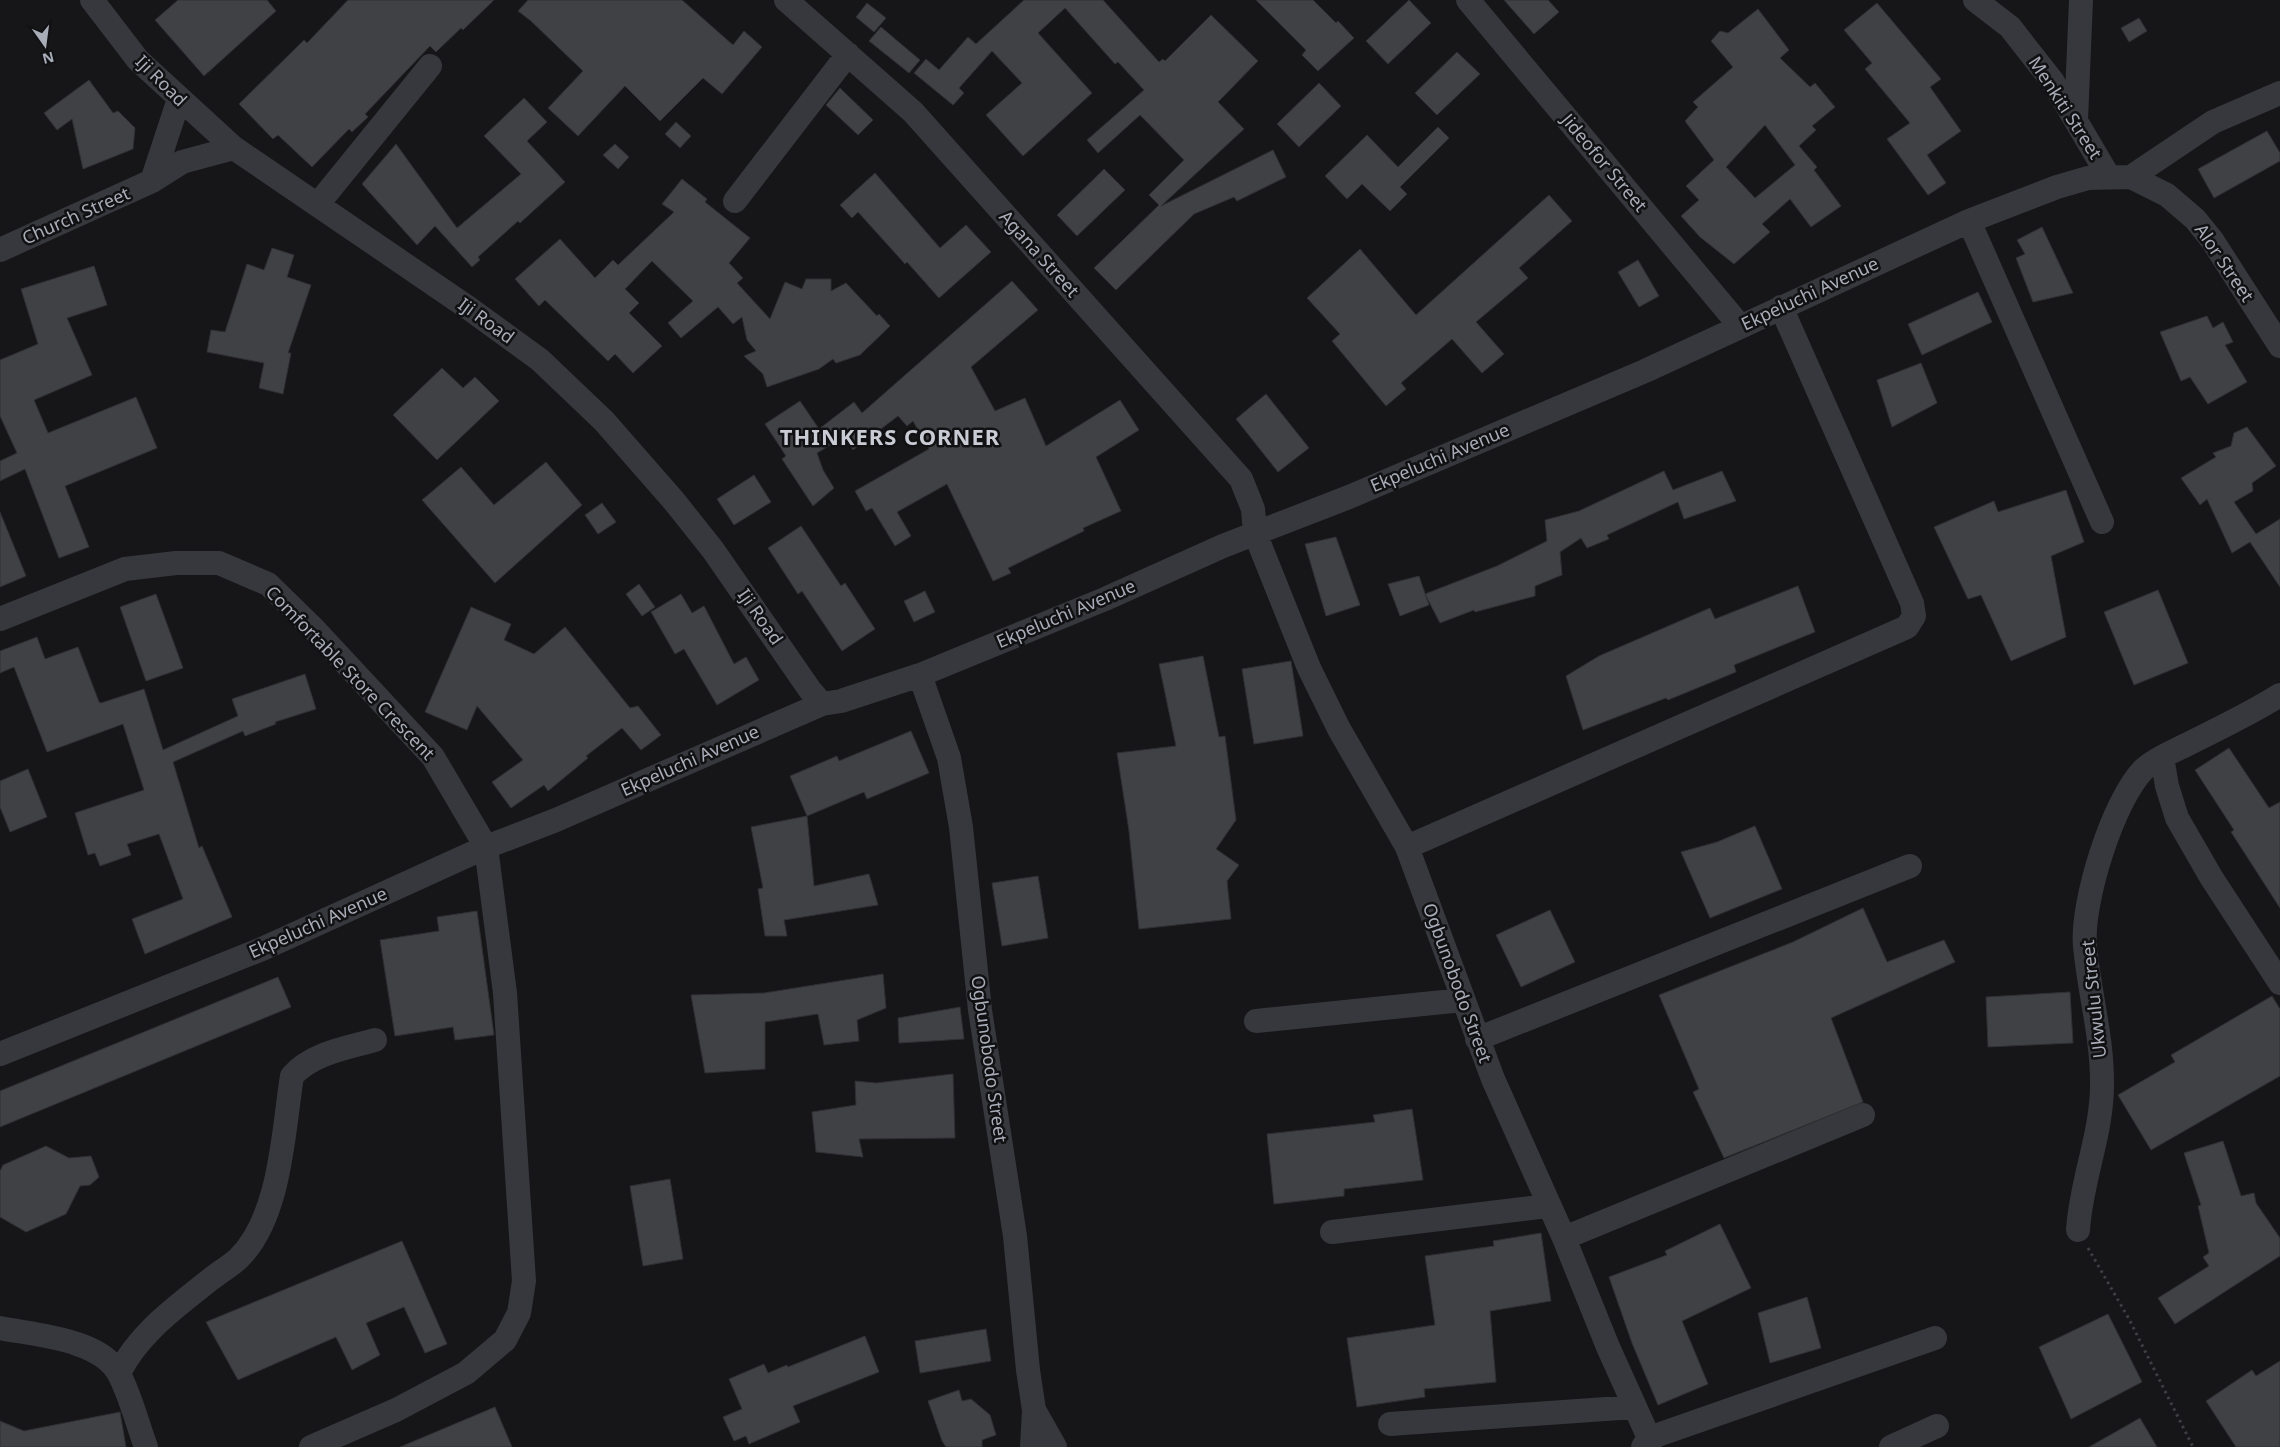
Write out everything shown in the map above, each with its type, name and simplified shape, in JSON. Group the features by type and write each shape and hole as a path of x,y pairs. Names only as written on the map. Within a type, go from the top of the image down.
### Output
{"street":[{"name":"Iji Road","path":"92,0 138,60 178,99 234,148 318,204 540,360 604,421 674,501 713,550 810,690 822,704"},
{"name":"Agana Street","path":"786,0 913,112 1241,479 1253,509 1256,533"},
{"name":"Jideofor Street","path":"1468,0 1740,326"},
{"name":"Menkiti Street","path":"1975,0 2010,27 2053,82 2076,120 2120,177"},
{"path":"2076,120 2081,0"},
{"path":"735,201 848,54"},
{"path":"318,204 430,66"},
{"path":"2120,177 2213,122 2280,93"},
{"path":"152,181 178,99"},
{"name":"Church Street","path":"0,250 152,181 182,162 234,148"},
{"name":"Ekpeluchi Avenue","path":"0,1054 262,949 486,847 556,820 822,704 841,701 920,675 1105,599 1256,533 1358,493 1645,371 1969,221 2057,187 2088,178 2120,177"},
{"name":"Alor Street","path":"2120,177 2167,195 2195,219 2212,240 2280,346"},
{"path":"1969,221 2102,522"},
{"path":"1407,847 1907,628 1914,616 1912,603 1781,307"},
{"name":"Ogbunobodo Street","path":"1256,533 1309,668 1339,729 1407,847 1477,1039 1548,1206 1564,1238 1648,1444"},
{"name":"Comfortable Store Crescent","path":"0,620 125,569 176,563 219,563 268,584 433,757 486,847"},
{"name":"Ogbunobodo Street","path":"920,675 949,758 961,827 980,1010 1015,1236 1028,1370 1034,1410 1032,1447"},
{"name":"Ukwulu Street","path":"2078,1230 2081,1198 2095,1139 2102,1082 2099,1038 2085,944 2089,904 2100,859 2118,809 2134,780 2152,762 2280,695"},
{"path":"2162,757 2167,786 2177,818 2211,877 2280,983"},
{"path":"311,1447 396,1410 466,1373 505,1340 519,1313 524,1281 506,993 486,847"},
{"path":"1477,1039 1910,866"},
{"path":"1256,1021 1463,1000"},
{"path":"119,1373 129,1353 149,1329 239,1258 258,1233 270,1206 292,1076 302,1064 314,1058 375,1040"},
{"path":"1564,1238 1863,1115"},
{"path":"1332,1232 1548,1206"},
{"path":"0,1328 80,1345 97,1352 119,1373 146,1447"},
{"path":"1648,1444 1935,1338"},
{"path":"1390,1424 1634,1407"},
{"path":"1034,1410 1055,1447"},
{"path":"1891,1447 1937,1426"}],"path":[{"path":"2078,1230 2129,1319 2193,1447"}],"building":[{"path":"178,0 267,0 276,11 204,76 155,20"},
{"path":"348,0 494,0 463,30 461,28 436,52 430,46 365,114 368,117 352,132 349,129 312,167 278,135 273,139 239,104 304,40 307,43"},
{"path":"528,0 682,0 733,45 744,31 762,47 722,94 703,78 660,121 625,86 578,136 548,108 583,71 518,11"},
{"path":"1024,0 1103,0 1159,62 1163,59 1165,61 1211,15 1258,61 1218,102 1244,129 1161,206 1273,150 1286,177 1237,201 1234,197 1194,214 1116,290 1094,268 1159,205 1149,195 1184,160 1140,115 1098,153 1087,140 1144,90 1118,62 1115,64 1065,8 1038,33 1092,93 1023,156 986,115 1022,83 992,51 959,88 964,93 953,105 914,73 926,59 939,70 968,37 976,44"},
{"path":"1256,0 1313,0 1336,23 1338,21 1354,38 1318,71 1302,55 1306,50"},
{"path":"1409,0 1431,23 1388,64 1366,41"},
{"path":"1504,0 1548,0 1559,12 1534,34"},
{"path":"867,3 886,18 874,32 856,17"},
{"path":"1877,3 1941,79 1930,87 1961,131 1927,155 1946,183 1928,195 1887,139 1910,123 1865,69 1872,63 1844,30"},
{"path":"1758,9 1789,50 1780,58 1810,87 1815,83 1835,107 1812,126 1816,130 1799,146 1817,167 1814,170 1841,206 1811,227 1790,199 1762,224 1770,232 1734,264 1700,237 1681,216 1699,200 1686,186 1714,160 1685,121 1698,107 1693,102 1733,67 1711,41 1720,31 1728,33","holes":["1765,125 1795,165 1755,198 1726,167"]},
{"path":"2139,18 2147,31 2129,42 2121,28"},
{"path":"881,27 920,60 909,73 869,41"},
{"path":"1457,52 1480,74 1437,115 1415,93"},
{"path":"89,80 113,113 118,111 135,128 133,149 83,169 72,119 57,130 44,113"},
{"path":"1319,83 1341,106 1299,147 1277,124"},
{"path":"840,88 873,120 858,135 826,105"},
{"path":"524,98 547,122 527,141 565,182 520,223 518,221 478,257 480,260 472,267 435,226 417,245 362,184 396,144 457,228 521,174 484,136"},
{"path":"676,122 691,136 680,148 665,134"},
{"path":"1438,127 1449,138 1400,187 1407,194 1390,211 1362,184 1347,199 1325,176 1367,135 1398,167"},
{"path":"2267,131 2280,153 2280,161 2214,198 2198,169"},
{"path":"615,144 629,157 618,169 603,155"},
{"path":"1104,169 1125,190 1077,236 1057,215"},
{"path":"875,173 940,248 966,225 991,252 939,298 858,212 852,218 840,205"},
{"path":"682,179 707,199 705,202 750,238 729,263 743,278 737,283 770,319 785,282 802,289 806,279 831,279 831,291 846,283 877,316 879,314 890,326 860,355 836,363 833,359 819,369 767,387 763,374 744,356 756,351 747,340 742,317 733,324 718,307 681,338 668,323 693,301 652,261 625,289 639,303 629,313 662,346 633,373 615,354 608,361 545,300 539,306 515,279 560,239 595,278 613,260 618,265 674,212 662,204"},
{"path":"1549,195 1572,221 1519,268 1528,278 1476,322 1504,354 1482,373 1452,339 1401,383 1406,389 1386,406 1332,341 1340,334 1307,298 1360,249 1416,315"},
{"path":"2042,227 2073,293 2033,302 2016,258 2025,254 2017,240"},
{"path":"272,248 294,255 287,277 311,285 288,353 291,353 283,394 259,388 264,363 207,352 211,330 225,332 247,264 264,270"},
{"path":"1638,260 1659,296 1639,307 1618,272"},
{"path":"94,266 107,305 67,318 92,375 34,400 48,433 136,397 157,448 65,486 89,547 59,558 25,469 0,481 0,461 17,453 0,416 0,360 38,344 21,289"},
{"path":"1012,281 1038,310 971,367 995,411 1025,398 1046,446 1120,400 1139,430 1096,457 1121,511 1083,528 1084,531 1008,568 1011,573 993,581 947,484 897,512 911,536 895,546 872,508 866,511 855,491 929,449 913,421 907,426 898,416 853,450 844,437 817,453 823,470 834,488 813,506 782,459 786,456 765,424 800,401 819,429 854,402 862,413"},
{"path":"1978,292 1992,322 1922,355 1908,324"},
{"path":"2207,316 2213,328 2223,322 2233,342 2225,345 2247,382 2208,404 2190,377 2181,381 2160,332"},
{"path":"1921,363 1937,403 1892,427 1877,380"},
{"path":"442,368 463,388 475,377 499,401 437,460 393,415"},
{"path":"1266,394 1309,448 1278,472 1236,419"},
{"path":"2247,427 2276,466 2252,483 2253,491 2234,502 2256,534 2280,519 2280,587 2250,542 2232,553 2207,499 2200,505 2181,478 2216,457 2213,453 2231,446 2234,433"},
{"path":"546,462 582,505 495,583 422,500 461,467 494,505"},
{"path":"1664,471 1673,490 1722,471 1736,501 1684,519 1678,502 1607,535 1609,539 1587,548 1581,538 1560,552 1562,575 1535,586 1535,596 1475,612 1474,610 1440,623 1425,594 1497,566 1547,541 1545,520 1579,511"},
{"path":"754,475 771,502 734,525 717,499"},
{"path":"2066,490 2084,542 2051,556 2066,637 2011,661 1981,595 1968,599 1934,527 1994,501 1998,512"},
{"path":"602,503 616,522 598,534 585,515"},
{"path":"0,512 26,576 0,587"},
{"path":"801,526 841,586 845,583 875,629 842,651 802,591 798,594 768,548"},
{"path":"1336,537 1360,605 1326,616 1305,544"},
{"path":"1419,576 1429,605 1400,616 1388,584"},
{"path":"639,584 655,607 642,616 626,594"},
{"path":"1798,586 1815,632 1734,665 1736,672 1668,700 1666,698 1583,730 1566,676 1599,656 1710,608 1715,619"},
{"path":"2158,590 2188,663 2134,685 2104,612"},
{"path":"925,591 935,612 914,622 904,601"},
{"path":"156,594 183,668 146,681 120,607"},
{"path":"681,594 692,613 704,606 734,664 746,657 759,680 717,705 684,649 675,654 651,612"},
{"path":"471,607 511,624 504,640 534,654 565,627 630,708 638,706 661,735 641,750 622,728 586,756 588,758 548,791 544,785 511,808 492,782 523,760 477,706 467,730 425,712"},
{"path":"37,637 45,659 78,647 101,703 144,689 163,750 238,716 232,699 305,674 316,709 275,722 276,724 245,736 243,731 173,762 199,848 202,846 232,917 145,954 132,919 183,899 159,834 127,844 131,855 100,866 95,853 88,855 75,813 144,790 123,724 47,752 14,667 0,673 0,651"},
{"path":"1203,656 1219,737 1225,736 1236,820 1216,849 1239,865 1227,881 1231,919 1139,929 1129,831 1117,753 1176,746 1159,664"},
{"path":"1291,661 1303,736 1254,744 1242,669"},
{"path":"911,731 929,773 867,799 864,792 807,816 790,776 837,756 839,761"},
{"path":"2229,748 2269,808 2280,802 2280,908 2231,832 2234,830 2195,770"},
{"path":"28,769 47,817 10,832 0,807 0,781"},
{"path":"807,816 814,886 869,874 878,905 784,920 787,936 765,936 758,889 763,888 751,827"},
{"path":"1755,826 1782,889 1710,918 1681,852 1717,842"},
{"path":"1038,876 1048,938 1002,946 992,883"},
{"path":"1863,908 1887,962 1944,940 1955,962 1831,1018 1863,1102 1724,1158 1693,1092 1699,1089 1659,995 1793,942"},
{"path":"1550,910 1575,962 1521,987 1496,935"},
{"path":"477,911 494,1035 455,1040 453,1027 395,1036 380,940 439,931 437,917"},
{"path":"883,974 886,1008 857,1020 859,1041 824,1045 818,1014 765,1022 765,1069 705,1073 691,995 764,993"},
{"path":"278,977 291,1007 0,1127 0,1091"},
{"path":"2070,992 2073,1043 1988,1047 1986,997"},
{"path":"2272,996 2280,1009 2280,1076 2151,1150 2118,1095 2175,1062 2171,1055"},
{"path":"960,1007 964,1039 899,1043 898,1018"},
{"path":"953,1074 955,1138 859,1139 863,1157 816,1152 812,1112 856,1105 855,1081 876,1083"},
{"path":"1412,1109 1423,1180 1344,1189 1344,1196 1274,1204 1267,1134 1375,1122 1373,1115"},
{"path":"2223,1141 2241,1196 2254,1193 2256,1203 2280,1238 2280,1256 2175,1324 2158,1298 2209,1266 2203,1257 2209,1253 2198,1206 2201,1205 2184,1153"},
{"path":"46,1146 69,1158 91,1156 99,1177 90,1185 80,1186 66,1214 26,1232 0,1217 0,1171 3,1165"},
{"path":"670,1179 683,1259 643,1266 630,1186"},
{"path":"1720,1224 1751,1288 1682,1321 1708,1384 1658,1405 1632,1343 1609,1277 1667,1255 1665,1251"},
{"path":"1541,1233 1551,1301 1490,1311 1496,1382 1424,1389 1425,1397 1357,1407 1347,1338 1435,1325 1425,1256 1494,1246 1493,1241"},
{"path":"402,1241 447,1344 425,1353 404,1307 366,1323 380,1355 352,1370 336,1337 238,1380 206,1322"},
{"path":"1807,1297 1821,1348 1770,1363 1758,1313"},
{"path":"2108,1314 2142,1382 2071,1419 2039,1347"},
{"path":"986,1329 991,1361 920,1373 915,1341"},
{"path":"865,1336 879,1372 793,1406 800,1422 749,1444 746,1436 734,1441 723,1417 742,1409 729,1379 764,1364 768,1373 787,1365 788,1367"},
{"path":"2280,1361 2280,1447 2236,1447 2206,1401 2252,1370 2256,1376"},
{"path":"959,1390 962,1401 971,1399 990,1415 996,1435 982,1440 982,1447 946,1447 942,1441 928,1401"},
{"path":"495,1407 512,1447 400,1447"},
{"path":"120,1412 126,1447 0,1447 0,1421 24,1431"},
{"path":"2140,1418 2157,1447 2089,1447"}],"district":[{"name":"THINKERS CORNER","path":"890,437"}]}
